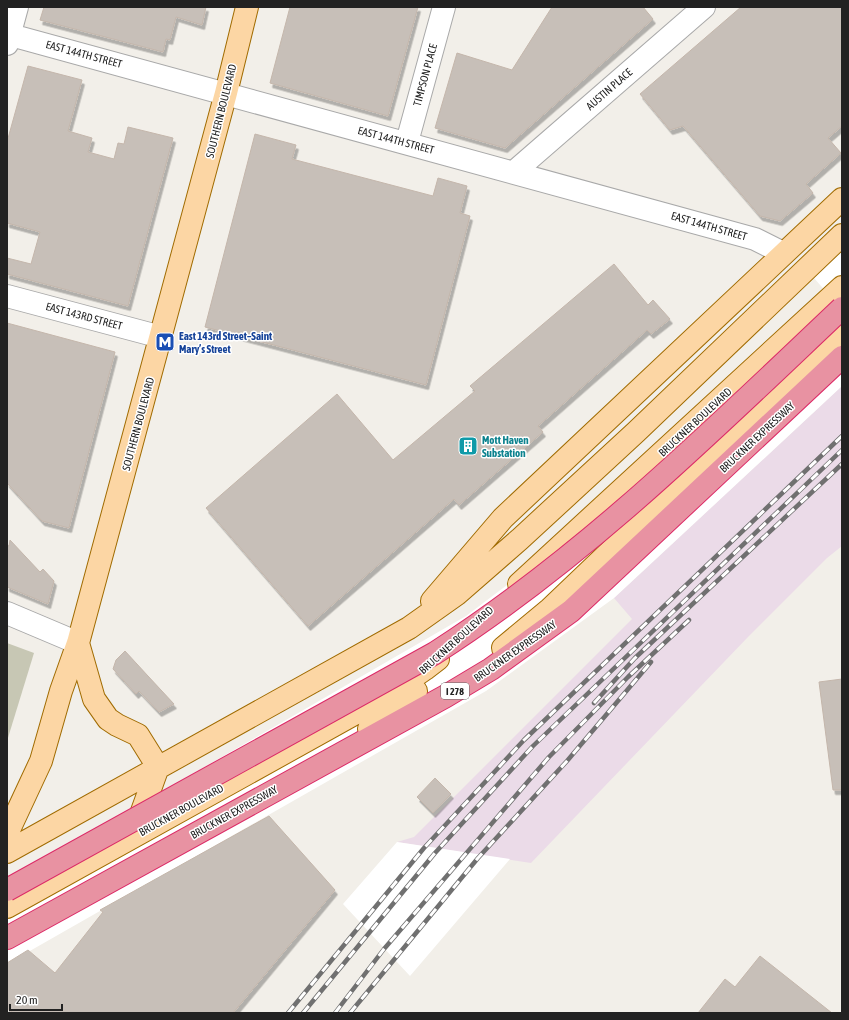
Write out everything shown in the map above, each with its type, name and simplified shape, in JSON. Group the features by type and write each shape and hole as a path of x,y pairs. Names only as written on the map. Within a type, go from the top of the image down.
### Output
{"highway":[{"path":"7,890 436,653 485,622 571,556 697,444 842,308"},
{"name":"BRUCKNER EXPRESSWAY","path":"7,938 446,696 527,644 571,611 842,357"}],"main road":[{"name":"SOUTHERN BOULEVARD","path":"7,834 41,761 61,691 78,643 226,93 247,7"},
{"path":"409,628 503,518 842,199"},
{"path":"7,852 409,628 457,594 520,539 636,432 842,236"},
{"name":"BRUCKNER BOULEVARD","path":"7,907 383,698 425,669 842,287"},
{"name":"BRUCKNER BOULEVARD","path":"7,928 466,674 522,633 550,609 842,330"},
{"path":"683,433 799,372"},
{"path":"78,643 94,699 108,718 117,725 138,735 158,767"},
{"path":"369,729 421,687 442,655"},
{"path":"133,837 158,767"}],"street":[{"path":"8,37 17,7"},
{"name":"TIMPSON PLACE","path":"406,142 444,7"},
{"name":"AUSTIN PLACE","path":"514,172 704,7"},
{"name":"EAST 144TH STREET","path":"8,37 226,93 755,239 783,254"},
{"name":"EAST 143RD STREET","path":"7,296 161,337"},
{"path":"7,613 78,643"}],"shaded area":[{"path":"842,386 842,546 827,558 748,637 531,863 397,842 414,837 632,619 614,598"},
{"path":"7,643 34,653 7,741"}],"pier":[{"path":"842,250 842,386 614,598 486,691 7,964 7,881 466,616 548,554 828,294 814,278"},
{"path":"397,842 510,859 410,976 343,904"}],"building":[{"path":"44,7 206,7 202,25 176,17 170,40 166,39 163,52 40,20"},
{"path":"290,7 418,7 388,116 270,83"},
{"path":"552,7 643,7 653,19 505,148 435,128 457,53 512,70"},
{"path":"741,7 842,7 842,126 828,138 841,153 806,184 813,193 780,221 760,216 683,126 670,130 640,94"},
{"path":"28,66 82,80 68,131 92,138 88,152 114,159 118,143 124,144 128,127 173,138 128,306 7,274 7,258 31,264 40,232 7,223 7,142"},
{"path":"255,134 296,145 292,159 433,196 438,178 467,186 460,213 470,216 426,385 205,327"},
{"name":"Mott Haven Substation","path":"614,264 648,305 653,300 670,319 651,334 647,330 538,426 543,432 459,505 454,499 308,626 206,508 337,394 393,460 475,391 470,386"},
{"path":"7,323 115,352 69,528 42,521 7,483"},
{"path":"10,540 40,572 43,569 54,581 48,604 7,587 7,545 9,546"},
{"path":"125,651 174,704 159,712 139,691 136,694 113,669 116,660"},
{"path":"842,679 842,790 833,790 819,682"},
{"path":"435,778 451,794 433,813 417,797"},
{"path":"269,816 335,890 233,1013 13,1013 7,1008 7,963 28,950 55,973 103,912 100,910"},
{"path":"760,956 832,1013 698,1013 725,979 735,987"}],"railway":[{"path":"288,1013 424,848 524,740 842,436"},
{"path":"303,1013 435,853 533,746 842,450"},
{"path":"594,703 635,658 842,464"},
{"path":"335,1013 384,949 549,757 628,677 689,620"},
{"path":"350,1013 478,858 567,761 651,662"}],"place":[{"name":"East 143rd Street–Saint Mary’s Street","path":"165,342"},
{"name":"Mott Haven Substation","path":"468,446"}]}
